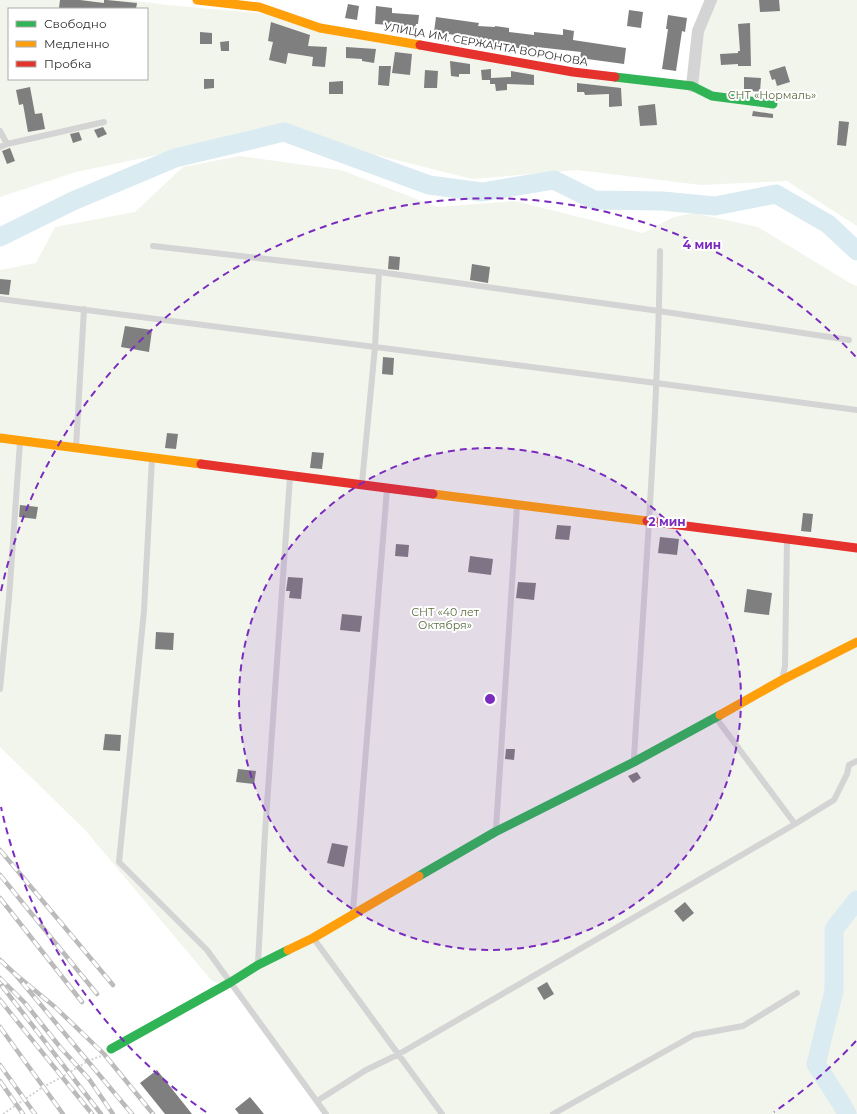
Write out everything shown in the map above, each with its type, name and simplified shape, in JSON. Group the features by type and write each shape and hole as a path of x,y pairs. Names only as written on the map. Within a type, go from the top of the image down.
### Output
{"street":[{"name":"УЛИЦА ИМ. СЕРЖАНТА ВОРОНОВА","path":"196,0 259,4 328,30 573,72 692,86 712,96 773,104"},
{"path":"692,86 698,31 711,0"},
{"path":"0,438 857,548"},
{"path":"111,1049 231,982 258,964 313,938 496,832 634,762 782,680 857,642"}],"lane":[{"path":"0,147 104,122"},
{"path":"0,131 8,144"},
{"path":"153,246 380,272 659,311 849,340"},
{"path":"634,762 649,522 659,311 660,251"},
{"path":"362,484 375,347 380,272"},
{"path":"0,299 857,410"},
{"path":"76,447 84,309"},
{"path":"0,689 9,598 20,440"},
{"path":"152,457 144,611 119,862 207,950 326,1114"},
{"path":"258,964 265,833 290,475"},
{"path":"353,914 387,488"},
{"path":"496,832 517,505"},
{"path":"782,680 785,666 787,540"},
{"path":"716,716 795,824"},
{"path":"317,1101 366,1070 399,1054 834,800 847,774 849,765 857,761"},
{"path":"313,938 442,1114"},
{"path":"553,1114 694,1035 743,1026 797,993"}],"path":[{"path":"3,1114 43,1087 111,1049"}],"green space":[{"name":"СНТ «Нормаль»","path":"0,0 129,0 267,14 685,88 712,0 857,0 857,226 787,181 701,185 577,170 472,179 276,130 76,172 0,197"},
{"name":"СНТ «40 лет Октября»","path":"240,156 341,170 437,207 515,201 643,233 674,217 694,213 758,227 857,286 857,1114 325,1114 230,987 212,981 85,830 0,747 0,270 36,263 55,227 135,212 183,167"}],"building":[{"path":"60,0 80,0 104,3 104,0 107,0 137,3 136,8 59,8"},
{"path":"759,0 779,0 780,11 760,12"},
{"path":"348,4 359,6 357,20 345,18"},
{"path":"376,6 392,8 392,13 419,15 418,24 416,24 415,30 404,29 405,26 375,24"},
{"path":"629,10 643,12 641,28 627,26"},
{"path":"668,15 687,18 685,32 682,31 676,71 662,69 668,29 666,29"},
{"path":"436,17 479,23 478,26 509,28 509,32 534,35 534,32 563,35 563,29 574,31 573,40 626,48 624,64 580,58 581,52 537,47 537,51 492,44 492,42 461,40 462,36 434,32"},
{"path":"271,22 310,35 308,46 327,47 325,67 312,66 313,57 288,53 286,64 269,60 273,42 268,41"},
{"path":"750,23 751,66 738,66 738,64 721,65 720,54 738,53 738,51 740,51 738,24"},
{"path":"200,32 212,33 212,44 200,44"},
{"path":"229,41 229,51 221,51 220,42"},
{"path":"346,47 376,49 374,63 362,61 362,59 346,58"},
{"path":"395,52 412,54 410,75 392,73"},
{"path":"450,61 470,64 470,74 459,74 459,77 451,76"},
{"path":"379,66 391,66 389,86 378,85"},
{"path":"785,66 790,82 777,86 775,79 772,80 769,71"},
{"path":"491,69 491,78 511,77 511,71 534,75 534,85 507,84 507,90 496,91 495,84 490,84 490,80 482,80 481,70"},
{"path":"425,70 438,71 437,88 424,88"},
{"path":"744,77 761,78 760,92 744,90"},
{"path":"204,79 214,79 214,88 204,89"},
{"path":"343,81 343,94 329,94 329,82"},
{"path":"577,83 621,88 622,106 609,107 609,94 585,95 584,92 577,92"},
{"path":"30,87 35,114 42,113 45,129 28,132 23,104 19,105 16,90"},
{"path":"655,104 657,125 640,126 638,106"},
{"path":"753,111 773,114 773,118 752,116"},
{"path":"839,121 849,122 846,146 837,145"},
{"path":"103,127 107,134 98,138 94,130"},
{"path":"79,132 82,140 73,143 70,134"},
{"path":"10,148 15,161 7,164 2,151"},
{"path":"389,256 400,257 399,270 388,269"},
{"path":"472,264 490,267 488,283 470,280"},
{"path":"0,279 11,280 9,295 0,294"},
{"path":"125,326 152,330 149,352 121,347"},
{"path":"383,357 394,358 393,375 382,374"},
{"path":"167,433 178,434 176,449 165,448"},
{"path":"312,452 324,453 322,469 310,468"},
{"path":"20,505 38,507 36,519 19,517"},
{"path":"803,513 813,514 811,532 801,531"},
{"path":"557,525 571,526 569,540 555,539"},
{"path":"660,537 679,539 677,555 658,553"},
{"path":"396,544 409,545 408,557 395,556"},
{"path":"470,556 493,559 491,575 468,572"},
{"path":"288,577 303,578 301,599 289,598 290,591 286,591"},
{"path":"518,582 536,583 534,600 516,598"},
{"path":"747,589 772,593 769,615 744,612"},
{"path":"342,614 362,616 360,632 340,630"},
{"path":"156,632 174,633 173,650 155,649"},
{"path":"105,734 121,735 120,751 103,750"},
{"path":"506,749 515,749 514,760 505,759"},
{"path":"238,769 256,771 254,784 236,782"},
{"path":"637,772 641,778 633,783 628,776"},
{"path":"332,843 348,846 344,867 327,863"},
{"path":"685,902 694,913 683,922 674,911"},
{"path":"547,982 554,994 544,1000 537,988"},
{"path":"157,1070 192,1114 165,1114 140,1083"},
{"path":"250,1097 264,1114 239,1114 235,1109"}],"waterway":[{"path":"0,237 73,201 175,158 284,132 429,185 482,192 554,180 594,200 662,201 715,206 776,194 828,224 857,251"},
{"path":"847,1114 816,1064 834,991 834,929 857,900"}],"railway":[{"path":"0,850 113,985"},
{"path":"0,875 97,994"},
{"path":"0,898 82,1002"},
{"path":"0,960 15,974"},
{"path":"132,1114 15,974 55,1007 104,1054 153,1114"},
{"path":"0,978 25,1003 60,1047 89,1079 113,1114"},
{"path":"2,986 101,1114"},
{"path":"0,1000 92,1114"},
{"path":"0,1027 63,1114"},
{"path":"0,1065 35,1114"},
{"path":"0,1081 23,1114"}],"traffic: fast":[{"path":"615,77 692,86 712,96 773,104"},
{"path":"419,876 495,832 634,762 720,715"},
{"path":"111,1049 231,982 258,965 288,950"}],"traffic: slow":[{"path":"197,0 259,7 320,28 420,45"},
{"path":"0,438 201,464"},
{"path":"433,494 647,521"},
{"path":"720,715 782,680 857,642"},
{"path":"288,950 313,938 419,876"}],"traffic: jam":[{"path":"420,45 573,72 615,77"},
{"path":"201,464 433,494"},
{"path":"647,521 857,548"}]}
